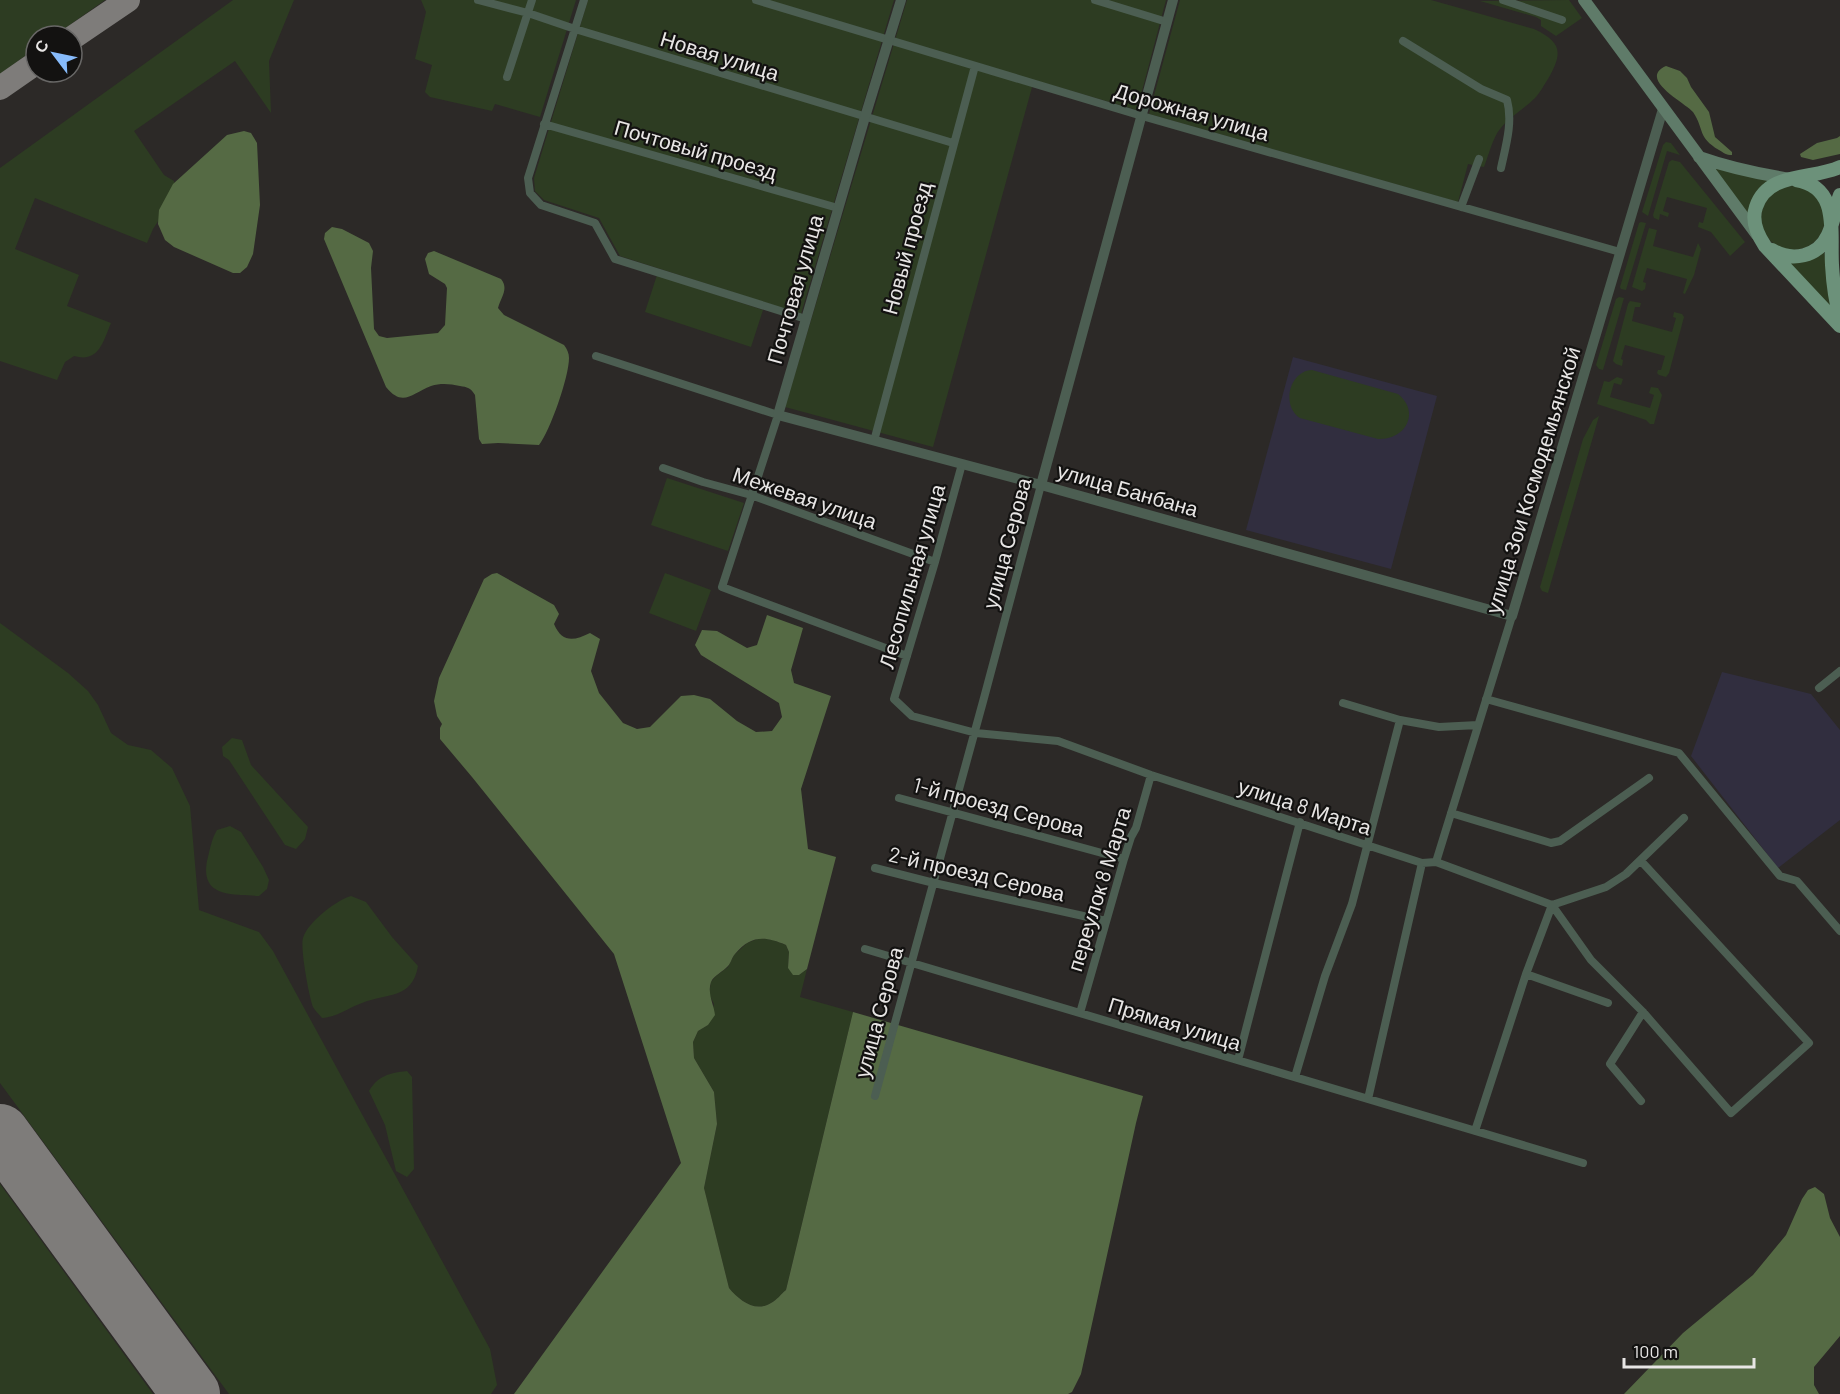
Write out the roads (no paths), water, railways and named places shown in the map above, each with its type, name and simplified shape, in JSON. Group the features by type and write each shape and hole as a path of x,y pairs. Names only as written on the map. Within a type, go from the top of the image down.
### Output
{"main road":[{"path":"1584,0 1765,246 1840,326"},
{"path":"1699,157 1744,171 1807,182 1820,190 1829,203 1833,220 1832,264 1836,303 1840,317"},
{"path":"1840,167 1773,185 1757,204 1754,216 1758,235 1765,246 1774,252 1797,257 1807,254 1819,247 1825,240 1840,195"}],"street":[{"name":"Новая улица","path":"477,0 953,143"},
{"path":"507,77 532,0"},
{"path":"584,0 528,178 530,194 541,205 595,223 615,259 806,319"},
{"name":"Дорожная улица","path":"756,0 1142,116 1620,252"},
{"name":"Почтовая улица","path":"901,0 778,415 722,587 907,656"},
{"path":"1095,0 1167,22"},
{"name":"улица Серова","path":"875,1096 952,812 976,733 1173,0"},
{"path":"1503,0 1562,20"},
{"path":"1403,41 1480,89 1507,99 1510,110 1508,134 1501,168"},
{"name":"Новый проезд","path":"874,441 975,66"},
{"name":"улица Зои Космодемьянской","path":"1436,862 1663,109"},
{"name":"Почтовый проезд","path":"544,124 838,208"},
{"path":"1461,207 1479,159"},
{"name":"улица Банбана","path":"596,356 778,415 1041,485 1512,616"},
{"name":"Лесопильная улица","path":"894,699 962,464"},
{"name":"Межевая улица","path":"663,468 751,495 935,562"},
{"path":"1819,688 1840,671"},
{"name":"улица 8 Марта","path":"894,699 912,716 976,733 1058,741 1151,775 1422,863 1436,862 1552,905"},
{"path":"1486,699 1679,753 1780,876 1797,881 1840,931"},
{"path":"1343,703 1400,720 1439,727 1478,725"},
{"path":"1295,1077 1325,976 1352,904 1400,720"},
{"name":"переулок 8 Марта","path":"1080,1013 1124,859 1136,828 1151,775"},
{"path":"1451,813 1551,843 1560,841 1649,778"},
{"name":"1-й проезд Серова","path":"899,798 1124,859"},
{"path":"1552,905 1606,887 1626,874 1684,818"},
{"path":"1238,1060 1300,822"},
{"path":"1552,905 1590,960 1643,1012 1731,1113 1809,1043 1641,861"},
{"path":"1368,1099 1422,863"},
{"name":"2-й проезд Серова","path":"875,868 1106,921"},
{"path":"1475,1131 1552,905"},
{"name":"Прямая улица","path":"865,949 1583,1163"},
{"path":"1527,974 1608,1003"},
{"path":"1641,1101 1610,1064 1643,1012"}]}
